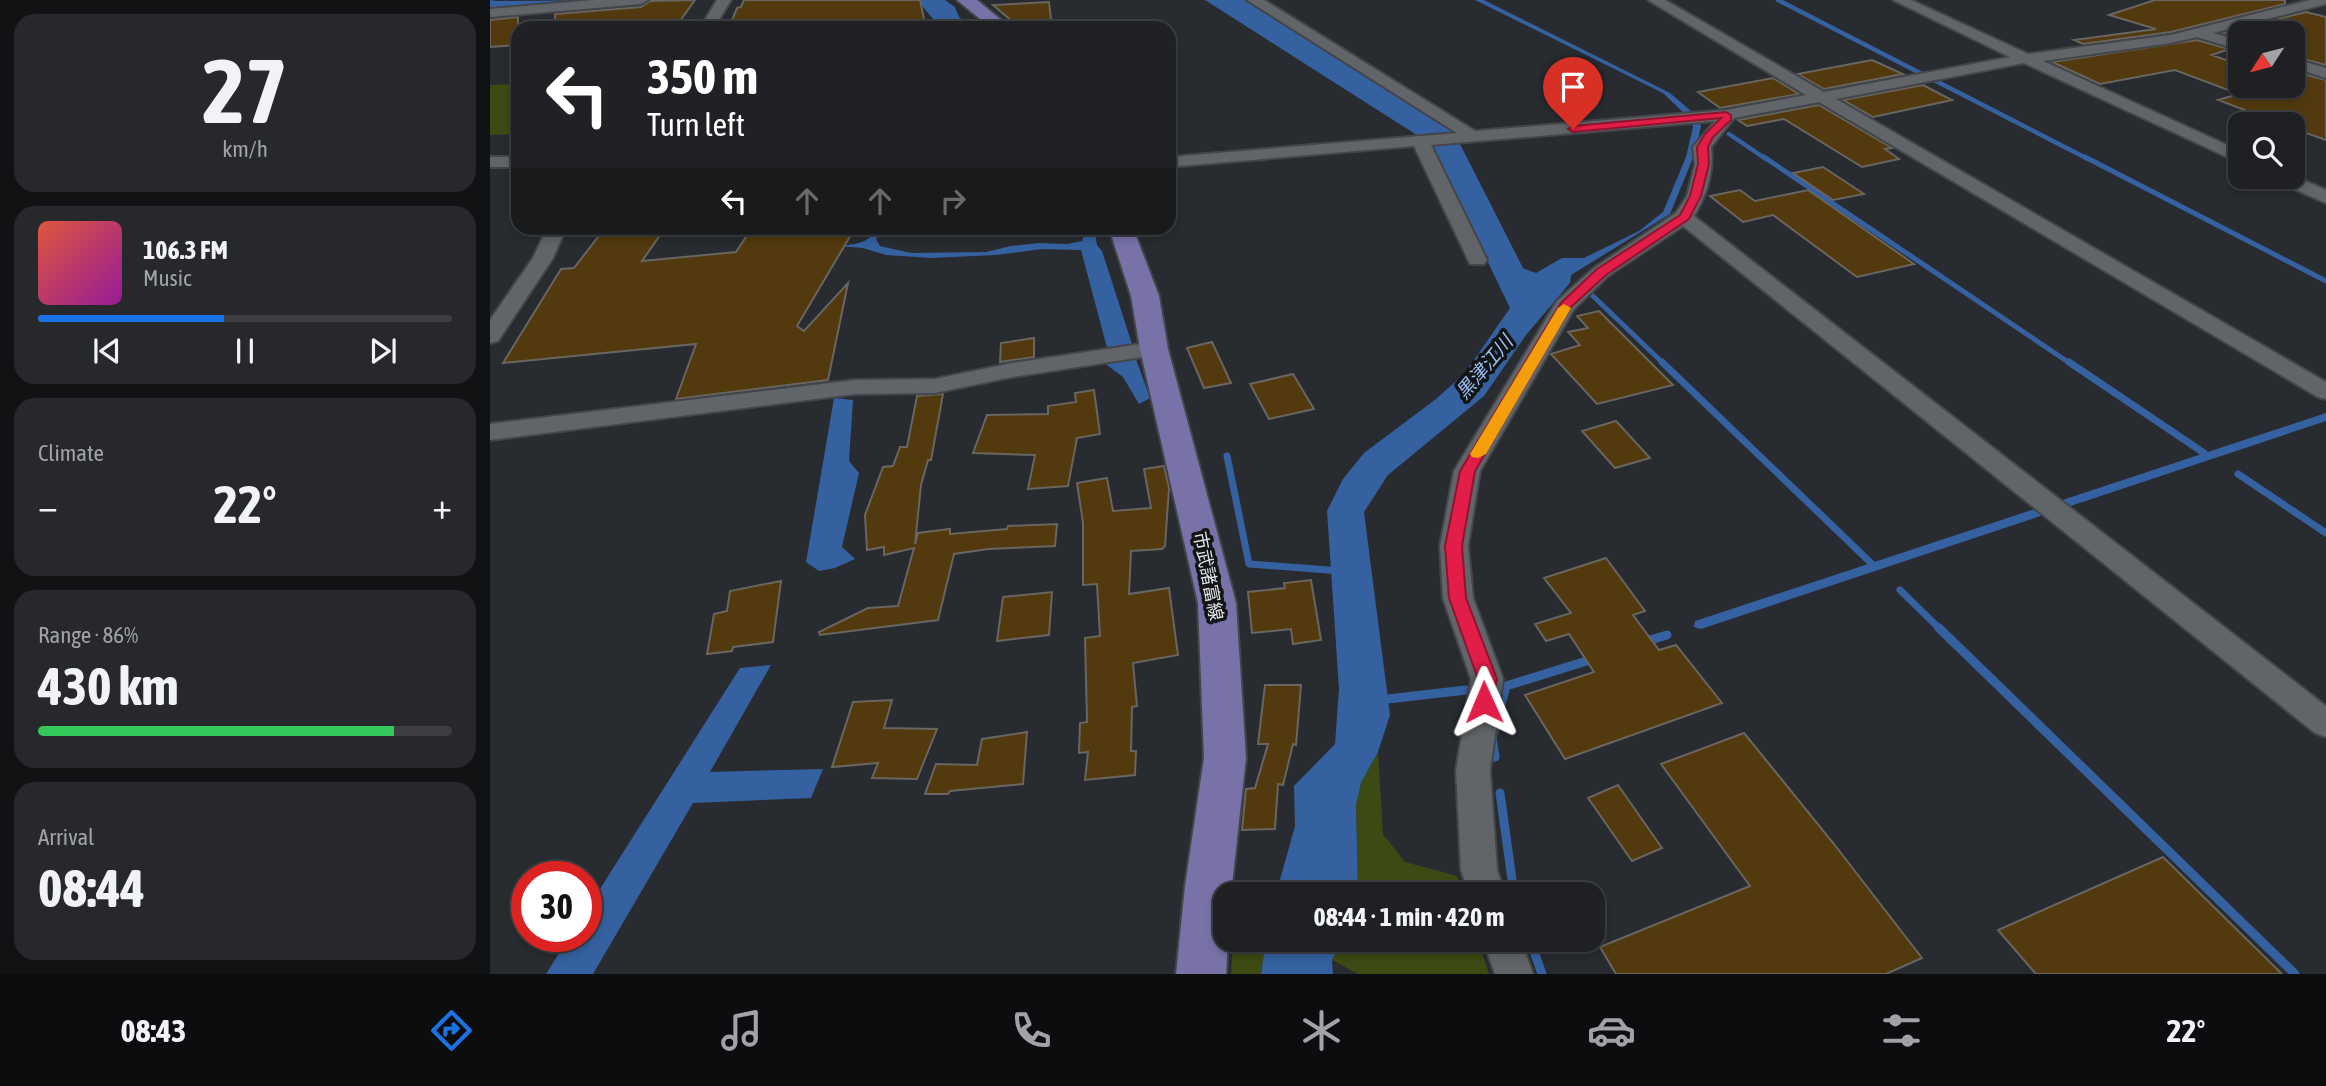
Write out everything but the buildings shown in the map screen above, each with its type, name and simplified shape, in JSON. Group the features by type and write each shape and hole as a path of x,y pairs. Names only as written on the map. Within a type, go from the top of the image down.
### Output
{"main road":[{"path":"966,0 993,21"},
{"name":"市武諸富線","path":"1123,235 1145,296 1144,350 1217,603 1225,758 1208,886 1201,974"}],"street":[{"path":"493,10 641,0"},
{"path":"711,21 724,0"},
{"path":"1254,0 1465,130 1465,138"},
{"path":"1655,0 2326,392"},
{"path":"1900,0 2023,60 2228,153"},
{"path":"1176,161 1726,115 2023,60 2199,33 2323,2"},
{"path":"2199,33 2228,42"},
{"path":"2305,66 2326,73"},
{"path":"1483,882 1479,870 1473,770 1487,679 1458,598 1454,546 1468,471 1565,306 1601,272 1684,217 1696,196 1703,164 1702,147 1726,120 1726,115"},
{"path":"1421,142 1477,260"},
{"path":"490,162 511,162"},
{"path":"2305,188 2326,197"},
{"path":"1684,217 2326,724"},
{"path":"490,336 543,258 553,235"},
{"path":"490,432 855,387 935,386 1144,350"},
{"path":"1506,952 1514,974"}],"green space":[{"path":"511,84 511,134 490,135 490,85"},
{"path":"1378,752 1383,834 1405,862 1457,876 1459,882 1358,882 1356,805 1361,783"},
{"path":"1232,952 1264,952 1261,974 1231,974"},
{"path":"1336,952 1482,952 1489,974 1358,974 1332,960"}],"water":[{"path":"490,0 496,1 607,0 490,10"},
{"path":"912,0 945,0 955,7 964,21 935,21 922,6"},
{"name":"黒津江川","path":"1205,0 1245,0 1454,131 1447,135 1460,144 1523,268 1536,273 1562,258 1584,258 1639,231 1663,212 1686,157 1693,127 1691,120 1663,93 1475,0 1484,0 1670,93 1698,117 1701,127 1693,158 1670,214 1571,275 1570,283 1526,335 1484,396 1388,475 1364,512 1390,715 1378,752 1361,783 1356,805 1358,882 1279,882 1295,826 1294,786 1335,744 1339,689 1327,511 1343,479 1364,453 1436,399 1465,373 1510,308 1431,144"},
{"path":"872,235 879,235 876,239 880,246 911,253 986,252 1039,243 1067,244 1082,241 1084,235 1095,235 1132,344 1127,348 1128,356 1136,359 1150,398 1139,404 1123,377 1103,362 1110,359 1081,250 1042,249 996,255 931,258 886,255 863,248 838,246 866,240"},
{"path":"834,398 853,400 849,461 859,473 842,547 855,559 835,568 819,571 806,562"},
{"path":"2326,413 2326,421 1701,629 1694,627 1695,621"},
{"path":"771,665 710,772 823,769 811,798 693,803 593,974 546,974 560,952 602,952 602,886 740,668"},
{"path":"1264,952 1336,952 1332,960 1333,974 1261,974"}],"waterway":[{"path":"1778,0 1924,75"},
{"path":"1934,80 2088,159"},
{"path":"1729,134 1766,159"},
{"path":"1764,157 2071,364"},
{"path":"2085,157 2326,281"},
{"path":"1593,296 1664,364"},
{"path":"1662,362 1871,563"},
{"path":"2069,362 2204,453"},
{"path":"1227,456 1249,564 1341,571"},
{"path":"2238,474 2326,533"},
{"path":"1900,590 1941,630"},
{"path":"1939,628 2295,974"},
{"path":"1644,642 1667,635"},
{"path":"1495,757 1492,738 1506,686 1593,659"},
{"path":"1379,700 1466,690"},
{"path":"1500,793 1512,882"},
{"path":"1534,952 1542,974"}],"slow traffic":[{"path":"1478,454 1564,308"}],"route":[{"path":"1484,702 1487,679 1458,598 1454,546 1468,471 1565,306 1601,272 1684,217 1696,196 1703,164 1702,147 1726,120 1726,115 1573,129"}]}
